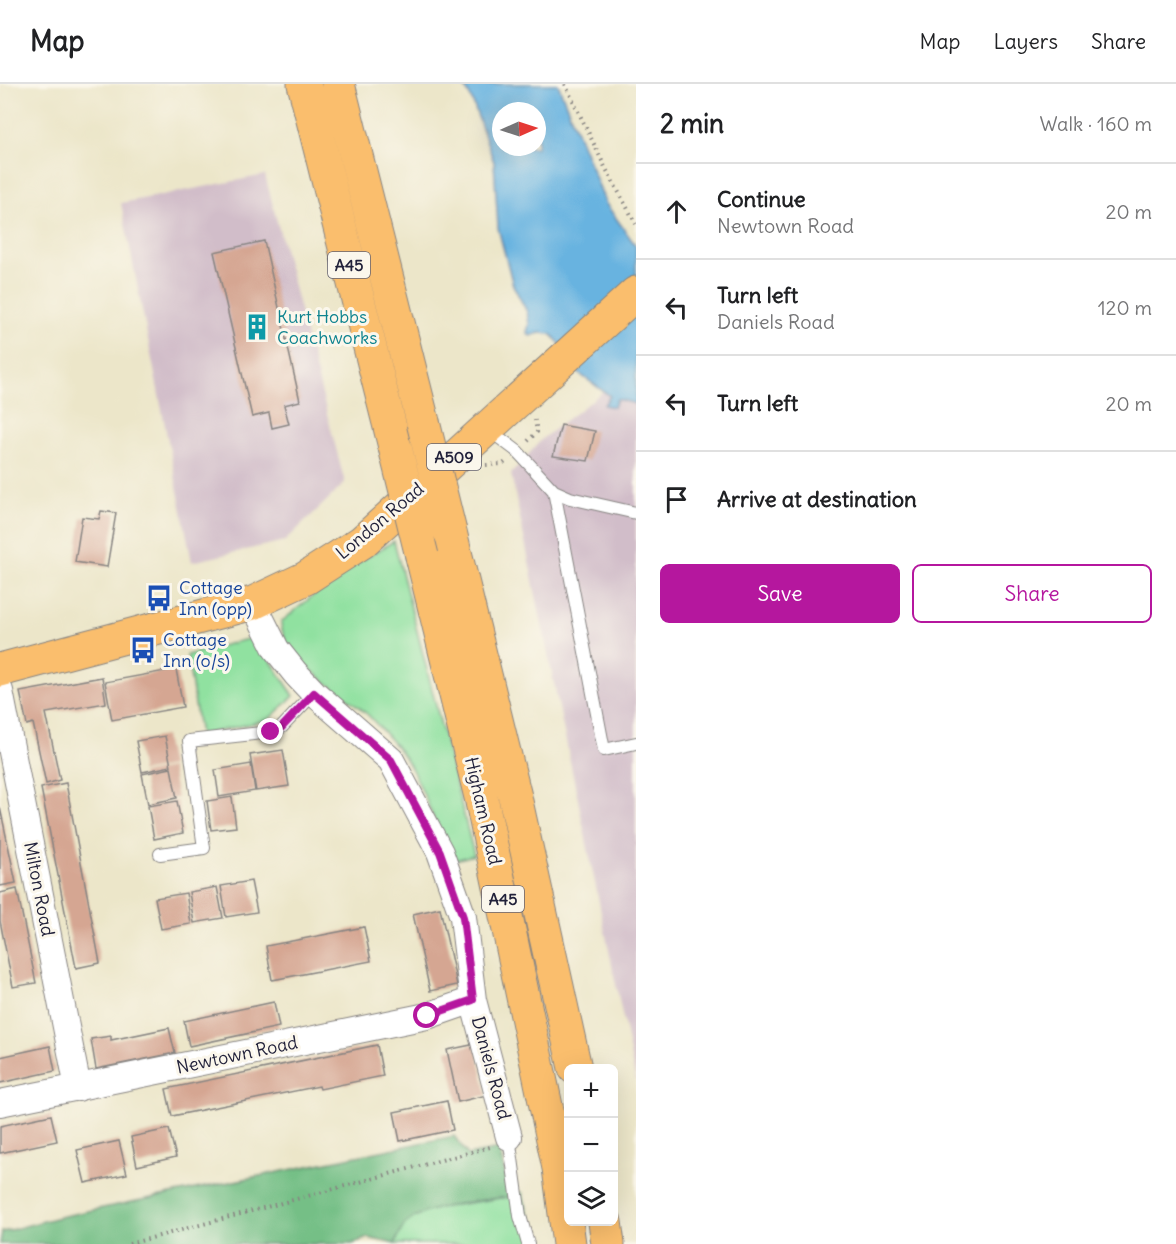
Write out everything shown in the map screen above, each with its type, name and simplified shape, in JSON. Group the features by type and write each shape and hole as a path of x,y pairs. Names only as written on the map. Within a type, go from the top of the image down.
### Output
{"highway":[{"name":"Higham Road","path":"304,84 481,797 559,1168 569,1244"},
{"name":"A45","path":"338,84 369,207"},
{"path":"346,84 369,207"},
{"name":"Higham Road","path":"369,207 515,797 574,1064"},
{"name":"London Road","path":"0,670 253,603 306,578 362,542 636,293"},
{"path":"606,1226 608,1244"}],"street":[{"name":"Daniels Road","path":"253,603 276,649 314,693 391,760 440,852 463,917 473,1000 509,1137"},
{"name":"Milton Road","path":"0,691 78,1088"},
{"name":"Newtown Road","path":"0,1103 427,1016 473,1000"}],"lane":[{"path":"486,427 517,451 554,491 570,498 636,513"},
{"path":"554,491 604,750 636,743"},
{"path":"160,854 204,848 189,741 271,732 282,727 314,693"},
{"path":"509,1137 520,1216 528,1244"},
{"path":"614,1226 619,1244"}],"path":[{"path":"565,84 605,167 636,224"},
{"path":"129,1244 502,1144 509,1137"}],"shaded area":[{"path":"265,175 345,483 285,541 192,562 121,203"},
{"path":"613,384 636,392 636,1082 511,474 543,438"}],"green space":[{"path":"394,541 474,855 451,861 421,787 405,758 370,717 303,663 284,637 281,622 342,572"},
{"path":"255,637 294,696 268,720 200,735 187,655"},
{"path":"454,1136 468,1155 499,1149 511,1197 456,1204 427,1212 406,1223 395,1244 368,1238 352,1244 0,1244 2,1232 59,1217"},
{"path":"522,1192 538,1244 395,1244 404,1225 416,1216 445,1207"}],"water":[{"path":"463,84 558,84 606,204 636,246 636,404 617,399 614,407 604,405 610,396 577,372 570,355 551,334 540,333 530,336 527,332 529,324 527,312 513,285 498,228 494,162 472,100"}],"building":[{"name":"Kurt Hobbs Coachworks","path":"264,241 300,401 284,405 289,424 272,428 269,413 252,417 214,252"},
{"path":"561,425 595,431 588,461 553,456"},
{"path":"101,511 116,513 107,567 75,562 82,517 99,519"},
{"path":"176,669 183,707 112,720 105,682"},
{"path":"102,677 106,703 46,713 60,780 46,784 33,723 27,725 20,692"},
{"path":"165,736 171,766 142,772 136,741"},
{"path":"283,750 289,786 256,791 250,755"},
{"path":"251,764 255,791 219,797 215,770"},
{"path":"171,768 177,798 148,804 142,774"},
{"path":"66,783 100,963 76,968 41,788"},
{"path":"232,797 236,827 211,830 207,801"},
{"path":"177,801 183,833 154,839 148,806"},
{"path":"0,807 16,883 0,886"},
{"path":"251,881 257,912 226,917 221,886"},
{"path":"217,887 223,918 194,923 189,892"},
{"path":"17,889 36,983 13,987 0,921 0,893"},
{"path":"186,893 191,924 161,929 155,898"},
{"path":"440,908 457,985 430,991 413,914"},
{"path":"364,927 371,961 272,980 266,946"},
{"path":"274,1002 279,1027 189,1046 184,1021"},
{"path":"169,1028 175,1053 96,1069 91,1039 111,1036 111,1040"},
{"path":"476,1044 487,1095 458,1102 447,1050"},
{"path":"377,1045 383,1076 320,1089 319,1086 172,1116 166,1089"},
{"path":"50,1046 55,1071 0,1083 0,1057"},
{"path":"447,1101 453,1130 400,1141 394,1112"},
{"path":"51,1115 57,1141 0,1153 0,1126"},
{"path":"169,1129 176,1157 137,1166 131,1137"},
{"path":"119,1141 127,1174 85,1183 77,1150"}],"place":[{"name":"Kurt Hobbs Coachworks","path":"257,327"},
{"name":"Cottage Inn (opp)","path":"159,598"},
{"name":"Cottage Inn (o/s)","path":"143,650"}],"route":[{"path":"271,732 282,727 314,693 391,760 440,852 463,917 473,1000 427,1016"}]}
